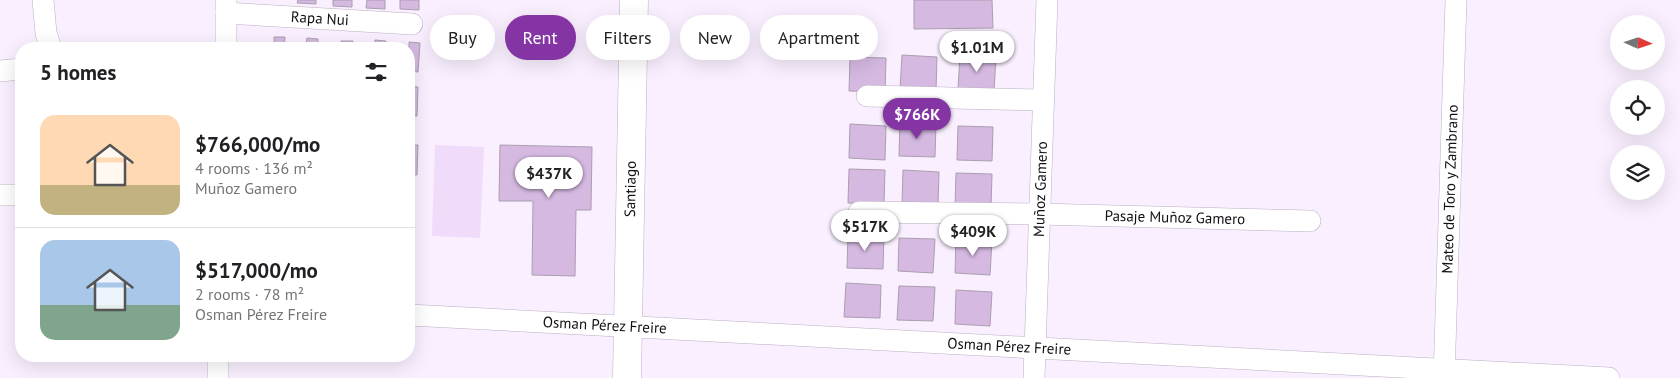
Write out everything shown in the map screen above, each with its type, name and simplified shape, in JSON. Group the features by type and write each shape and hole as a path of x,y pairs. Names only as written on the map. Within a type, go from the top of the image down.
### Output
{"street":[{"path":"43,0 46,33 49,42"},
{"name":"Santiago","path":"627,378 634,0"},
{"name":"Muñoz Gamero","path":"1034,378 1047,0"},
{"name":"Mateo de Toro y Zambrano","path":"1444,373 1456,0"},
{"path":"226,7 226,42"},
{"name":"Rapa Nui","path":"226,7 412,24"},
{"path":"0,71 15,70"},
{"path":"867,96 1043,100"},
{"path":"0,195 15,195"},
{"name":"Pasaje Muñoz Gamero","path":"859,212 1039,214 1310,221"},
{"name":"Osman Pérez Freire","path":"415,314 1035,347 1444,373 1609,378"},
{"path":"218,362 218,378"}],"shaded area":[{"path":"435,145 484,147 480,238 432,236"}],"building":[{"path":"298,0 316,0 316,4 297,3"},
{"path":"333,0 352,0 352,7 333,6"},
{"path":"367,0 385,0 385,9 366,8"},
{"path":"400,0 419,0 419,10 400,9"},
{"path":"914,0 992,0 993,28 914,29"},
{"path":"274,37 285,37 285,42 274,42"},
{"path":"307,38 318,39 318,42 306,42"},
{"path":"375,40 386,41 386,42 375,42"},
{"path":"415,43 420,43 418,72 415,72"},
{"path":"902,55 937,57 936,91 900,89"},
{"path":"960,55 996,57 994,91 958,89"},
{"path":"878,58 886,58 885,92 849,91 850,60 878,60"},
{"path":"415,87 418,87 417,116 415,116"},
{"path":"900,122 936,124 935,157 899,156"},
{"path":"850,124 886,126 885,160 849,158"},
{"path":"958,126 993,127 992,161 957,160"},
{"path":"415,145 418,145 417,175 415,175"},
{"path":"500,145 592,147 591,210 576,210 575,276 532,275 533,201 499,201"},
{"path":"849,169 885,170 884,204 848,203"},
{"path":"903,170 939,172 938,206 902,204"},
{"path":"956,173 992,174 991,208 955,207"},
{"path":"848,234 884,235 883,269 847,268"},
{"path":"899,238 935,239 933,273 898,271"},
{"path":"956,239 992,241 990,275 955,273"},
{"path":"846,283 881,285 880,318 844,317"},
{"path":"899,286 935,287 933,321 897,320"},
{"path":"956,290 992,292 990,326 955,324"}]}
